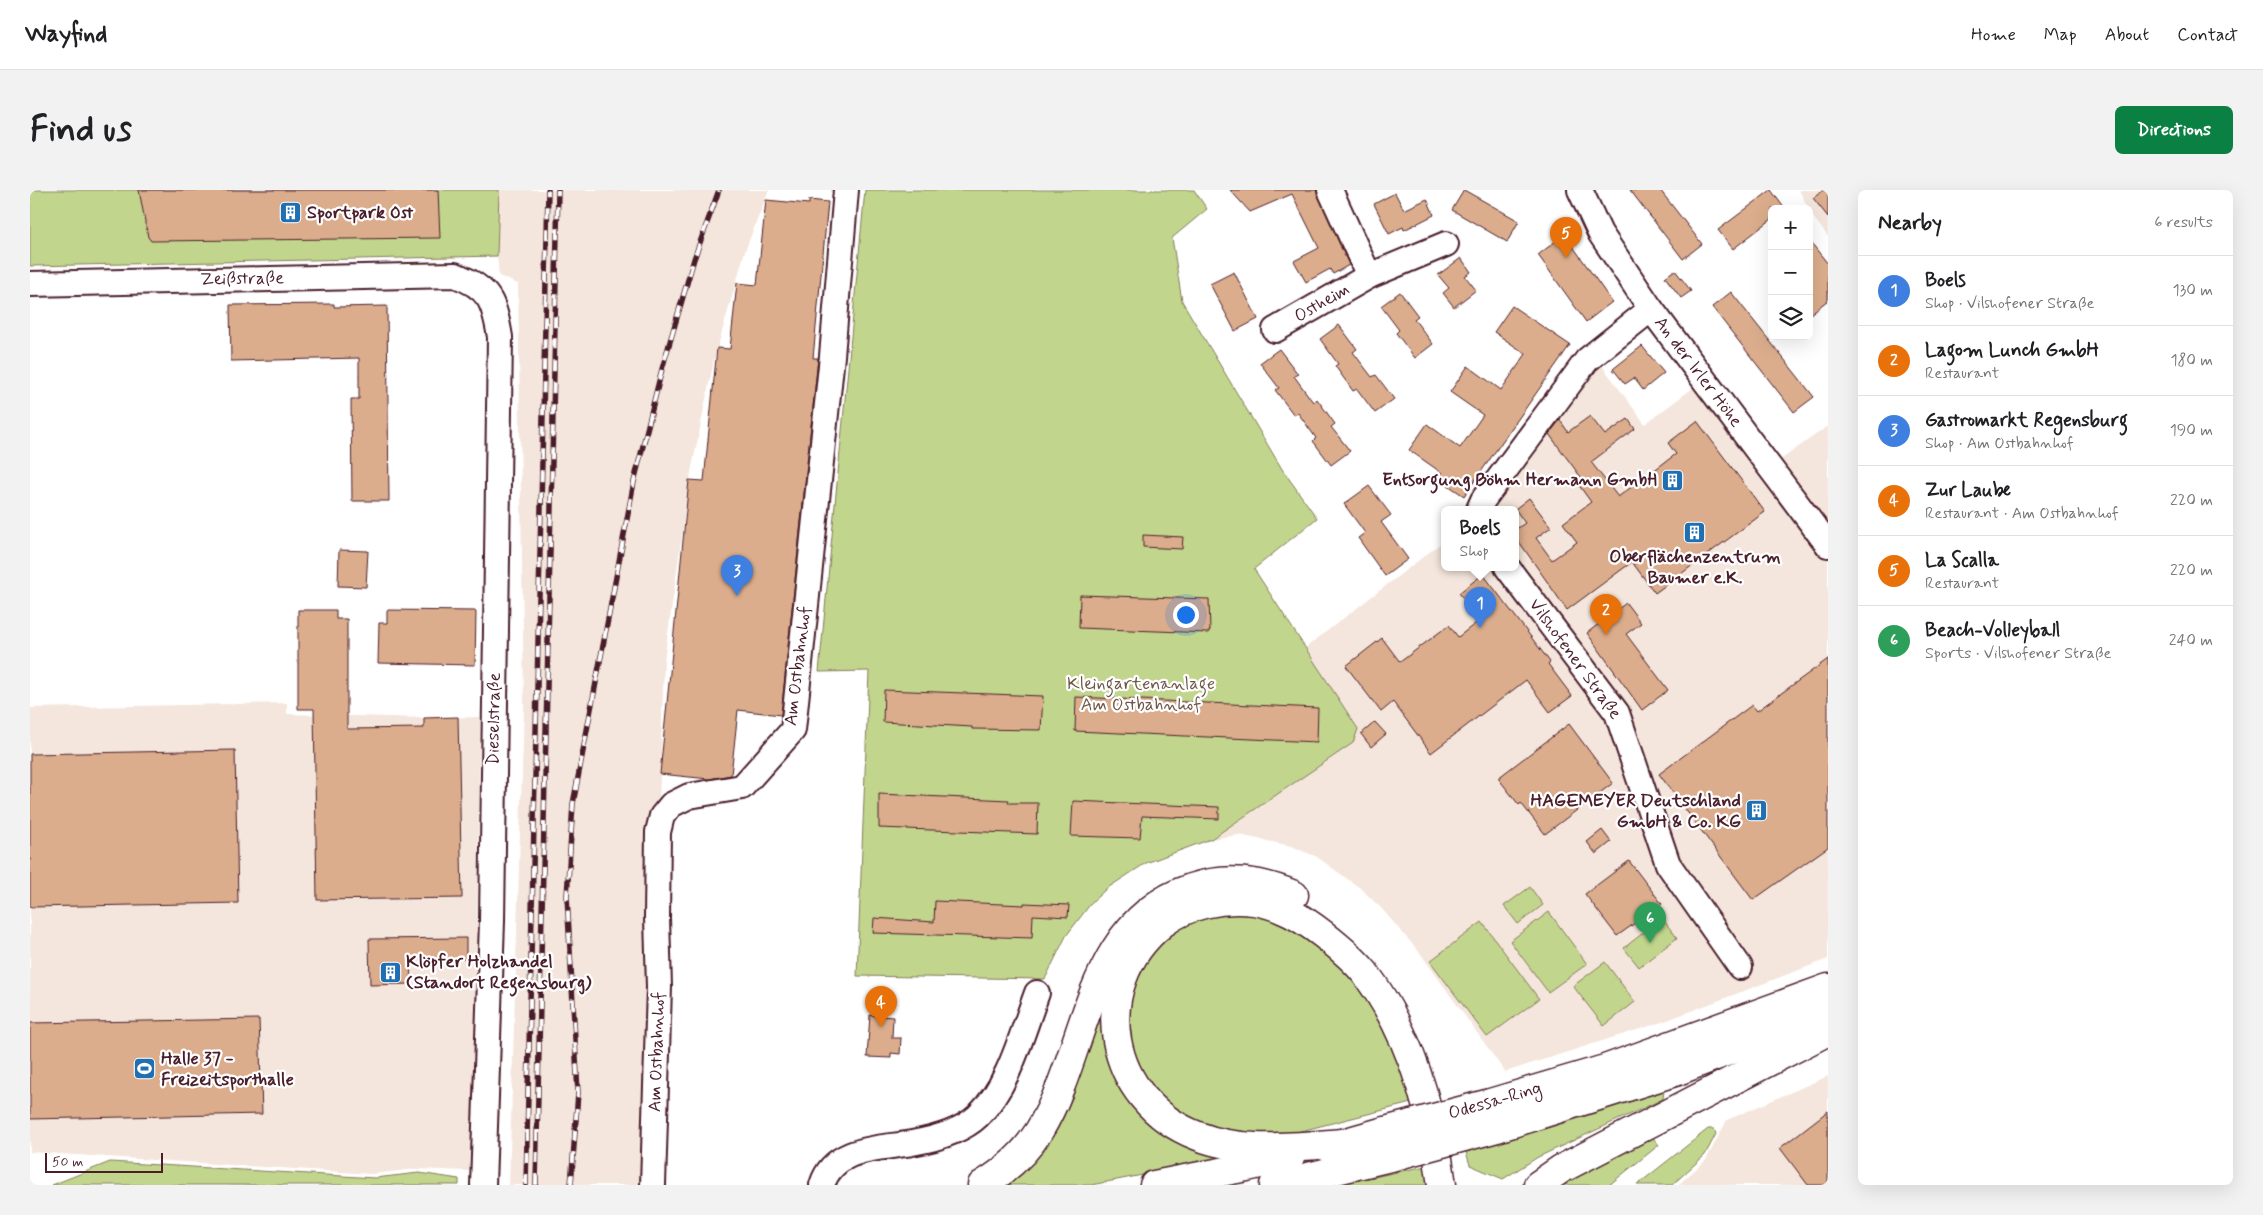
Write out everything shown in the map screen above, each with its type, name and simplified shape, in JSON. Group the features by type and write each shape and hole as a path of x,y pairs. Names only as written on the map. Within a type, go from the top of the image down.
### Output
{"highway":[{"path":"982,1185 1003,1172 1022,1153 1039,1131 1059,1090 1098,981 1110,956 1143,915 1178,893 1200,885 1224,881 1253,881 1278,888 1299,897 1324,913 1351,934 1370,954 1398,992 1417,1025 1442,1088 1452,1126 1460,1185"},
{"path":"1345,1143 1286,1147 1223,1143 1198,1136 1173,1123 1153,1109 1133,1083 1120,1057 1115,1032 1115,1003 1123,975 1137,949 1163,923 1188,909 1216,902 1240,900 1270,904 1299,917 1339,947 1364,972 1384,1000 1398,1029 1425,1095 1442,1185"},
{"name":"Odessa-Ring","path":"1494,1115 1605,1069 1828,988"},
{"name":"Odessa-Ring","path":"1274,1185 1388,1144 1494,1115 1676,1072 1828,1012"},
{"path":"1538,1185 1561,1169 1828,1031"},
{"name":"Odessa-Ring","path":"1154,1185 1248,1167 1345,1143 1388,1144"}],"street":[{"name":"Am Ostbahnhof","path":"653,1185 659,987 657,918 658,832 662,816 671,805 689,796 742,787 793,730 832,356 846,190"},
{"name":"Ostheim","path":"1330,190 1369,276"},
{"name":"An der Irler Höhe","path":"1580,190 1600,232 1651,310 1828,545"},
{"name":"Ostheim","path":"1275,330 1369,276 1446,244"},
{"name":"Zeißstraße","path":"30,284 455,275"},
{"name":"Dieselstraße","path":"455,275 474,282 488,297 496,312 500,337 492,921 483,1185"},
{"path":"1480,506 1586,360 1651,310"},
{"name":"Vilshofener Straße","path":"1510,571 1617,713 1668,864 1740,968"},
{"path":"822,1185 825,1175 842,1158 862,1150 912,1143 945,1135 978,1116 1004,1079 1037,994"}],"shaded area":[{"path":"499,190 769,190 745,251 714,360 691,472 664,661 646,1185 509,1185 524,707 518,284 499,276 497,256"},
{"path":"1799,190 1828,190 1828,237 1813,217 1813,205 1806,205"},
{"path":"1600,363 1645,424 1693,388 1759,475 1828,426 1828,959 1662,1022 1505,1072 1420,953 1381,908 1360,888 1317,857 1291,846 1239,835 1211,839 1353,743 1358,729 1305,648 1441,543 1441,571 1519,571 1519,506 1487,506 1587,376"},
{"path":"287,703 287,714 424,718 480,717 476,1025 473,1144 470,1151 469,1171 416,1169 372,1174 30,1152 30,708"},
{"path":"1828,1076 1828,1185 1678,1185 1706,1160 1727,1120"}],"green space":[{"path":"30,190 499,190 497,256 30,266"},
{"name":"Kleingartenanlage Am Ostbahnhof","path":"865,190 1194,190 1207,209 1172,238 1182,301 1282,469 1317,518 1254,569 1358,729 1353,743 1211,839 1146,863 1106,889 1092,902 1066,936 1045,979 857,976 869,671 819,672"},
{"path":"1530,887 1543,905 1518,924 1504,906"},
{"path":"1247,909 1316,937 1373,1002 1419,1101 1293,1133 1238,1138 1183,1120 1138,1072 1122,1013 1143,955 1191,917"},
{"path":"1549,912 1587,964 1548,992 1510,941"},
{"path":"1662,918 1677,938 1639,967 1624,948"},
{"path":"1482,922 1539,999 1487,1037 1430,961"},
{"path":"1605,962 1635,1002 1604,1026 1573,986"},
{"path":"1105,984 1112,1058 1224,1152 1225,1159 1091,1185 997,1185"},
{"path":"1664,1090 1663,1099 1538,1157 1503,1179 1470,1165 1466,1152"},
{"path":"1708,1129 1714,1129 1716,1134 1705,1155 1672,1185 1637,1185"},
{"path":"1649,1133 1659,1145 1609,1185 1559,1185"},
{"path":"110,1162 375,1178 419,1173 459,1179 459,1185 52,1185"},
{"path":"1426,1166 1427,1185 1336,1185"}],"building":[{"name":"Sportpark Ost","path":"139,190 438,190 440,238 151,241 148,237"},
{"path":"1230,190 1316,190 1349,265 1333,274 1330,269 1306,282 1294,261 1319,248 1292,194 1250,212"},
{"path":"1464,190 1519,221 1507,242 1452,210"},
{"path":"1630,190 1660,190 1702,244 1683,259"},
{"path":"1771,190 1782,205 1768,205 1768,222 1733,249 1718,230"},
{"path":"1824,190 1828,190 1828,217 1813,198"},
{"path":"1395,193 1404,210 1427,199 1434,215 1404,230 1403,227 1389,234 1374,204"},
{"path":"766,200 809,204 809,200 828,202 813,358 818,358 781,715 738,710 731,775 709,779 660,774 689,480 704,481 717,348 730,349 737,283 757,285"},
{"path":"1572,225 1577,229 1578,235 1572,245 1612,302 1586,322 1538,255 1561,237 1561,229"},
{"path":"1813,245 1828,264 1828,300 1813,312"},
{"path":"1461,258 1471,272 1465,276 1476,290 1454,307 1443,293 1449,288 1438,275"},
{"path":"1675,270 1691,291 1681,298 1665,277"},
{"path":"1234,272 1258,319 1235,331 1210,284"},
{"path":"1400,292 1418,316 1414,319 1433,344 1415,358 1396,333 1399,330 1381,306"},
{"path":"1731,292 1814,397 1794,412 1712,307"},
{"path":"334,304 334,307 387,306 389,501 352,501 351,399 359,399 359,358 231,361 230,305"},
{"path":"1512,306 1570,345 1464,496 1439,479 1442,473 1409,450 1427,424 1460,448 1483,415 1450,392 1468,366 1501,390 1526,354 1494,332"},
{"path":"1339,325 1357,349 1353,352 1372,377 1376,375 1394,399 1375,413 1357,389 1353,391 1335,366 1338,364 1320,339"},
{"path":"1642,346 1664,373 1643,390 1634,378 1625,384 1613,369"},
{"path":"1279,349 1298,374 1294,376 1313,402 1317,399 1335,424 1331,427 1350,451 1331,465 1313,441 1316,438 1298,413 1294,415 1275,390 1279,388 1260,363"},
{"path":"1590,416 1605,435 1628,419 1635,429 1591,462 1618,497 1676,454 1668,443 1697,421 1765,512 1655,593 1632,562 1567,610 1519,542 1519,527 1525,523 1519,515 1519,506 1529,498 1551,527 1536,538 1552,560 1577,542 1563,523 1591,502 1578,484 1583,480 1549,434 1560,420 1568,432"},
{"path":"1369,486 1391,515 1381,522 1408,559 1385,576 1358,538 1365,533 1344,504"},
{"path":"1143,535 1183,537 1182,549 1143,547"},
{"path":"339,550 368,551 366,587 338,586"},
{"path":"1483,574 1550,662 1548,664 1572,696 1550,712 1526,680 1431,753 1393,702 1381,712 1346,666 1382,638 1400,662 1449,625 1458,637 1480,620 1459,593"},
{"path":"1080,595 1209,599 1210,630 1208,633 1079,628"},
{"path":"1626,603 1641,623 1626,634 1668,690 1642,710 1587,633"},
{"path":"298,610 336,610 336,619 347,619 347,729 424,728 424,718 458,717 462,898 317,900 314,709 298,709"},
{"path":"387,610 476,611 475,665 378,663 379,623 387,623"},
{"name":"HAGEMEYER Deutschland GmbH & Co. KG","path":"1828,659 1828,847 1753,900 1659,774 1752,705 1757,711"},
{"path":"884,690 1043,696 1041,730 972,729 972,727 883,722"},
{"path":"1076,697 1318,708 1317,742 1075,731"},
{"path":"1375,722 1386,734 1371,747 1361,734"},
{"path":"1569,724 1613,783 1545,834 1521,803 1519,805 1498,778"},
{"path":"235,750 238,903 30,907 30,754"},
{"path":"879,794 1009,800 1008,803 1038,803 1037,834 879,828"},
{"path":"1073,801 1219,807 1219,819 1142,816 1140,838 1071,836"},
{"path":"1602,830 1611,842 1596,854 1587,842"},
{"path":"1629,861 1662,904 1617,936 1585,894"},
{"path":"935,901 1069,905 1068,917 1033,915 1032,938 873,933 874,918 934,922"},
{"name":"Klöpfer Holzhandel (Standort Regensburg)","path":"466,938 466,959 410,959 411,984 370,985 369,939"},
{"path":"870,1015 893,1017 892,1038 901,1038 900,1054 891,1053 891,1058 867,1057"},
{"name":"Halle 37 - Freizeitsporthalle","path":"259,1019 262,1114 30,1119 30,1023"},
{"path":"1828,1111 1828,1185 1808,1185 1780,1148"}],"railway":[{"path":"526,1185 548,190"},
{"path":"536,1185 558,190"},
{"path":"571,1185 578,1093 567,896 573,804 634,482 662,369 694,259 719,190"}],"place":[{"name":"Sportpark Ost","path":"291,213"},
{"name":"La Scalla","path":"1566,258"},
{"name":"Entsorgung Böhm Hermann GmbH","path":"1673,480"},
{"name":"Oberflächenzentrum Baumer e.K.","path":"1695,532"},
{"name":"Gastromarkt Regensburg","path":"737,596"},
{"name":"Boels","path":"1480,628"},
{"name":"Lagom Lunch GmbH","path":"1606,635"},
{"name":"HAGEMEYER Deutschland GmbH & Co. KG","path":"1757,811"},
{"name":"Beach-Volleyball","path":"1650,943"},
{"name":"Klöpfer Holzhandel (Standort Regensburg)","path":"390,972"},
{"name":"Zur Laube","path":"881,1027"},
{"name":"Halle 37 - Freizeitsporthalle","path":"145,1069"}]}
